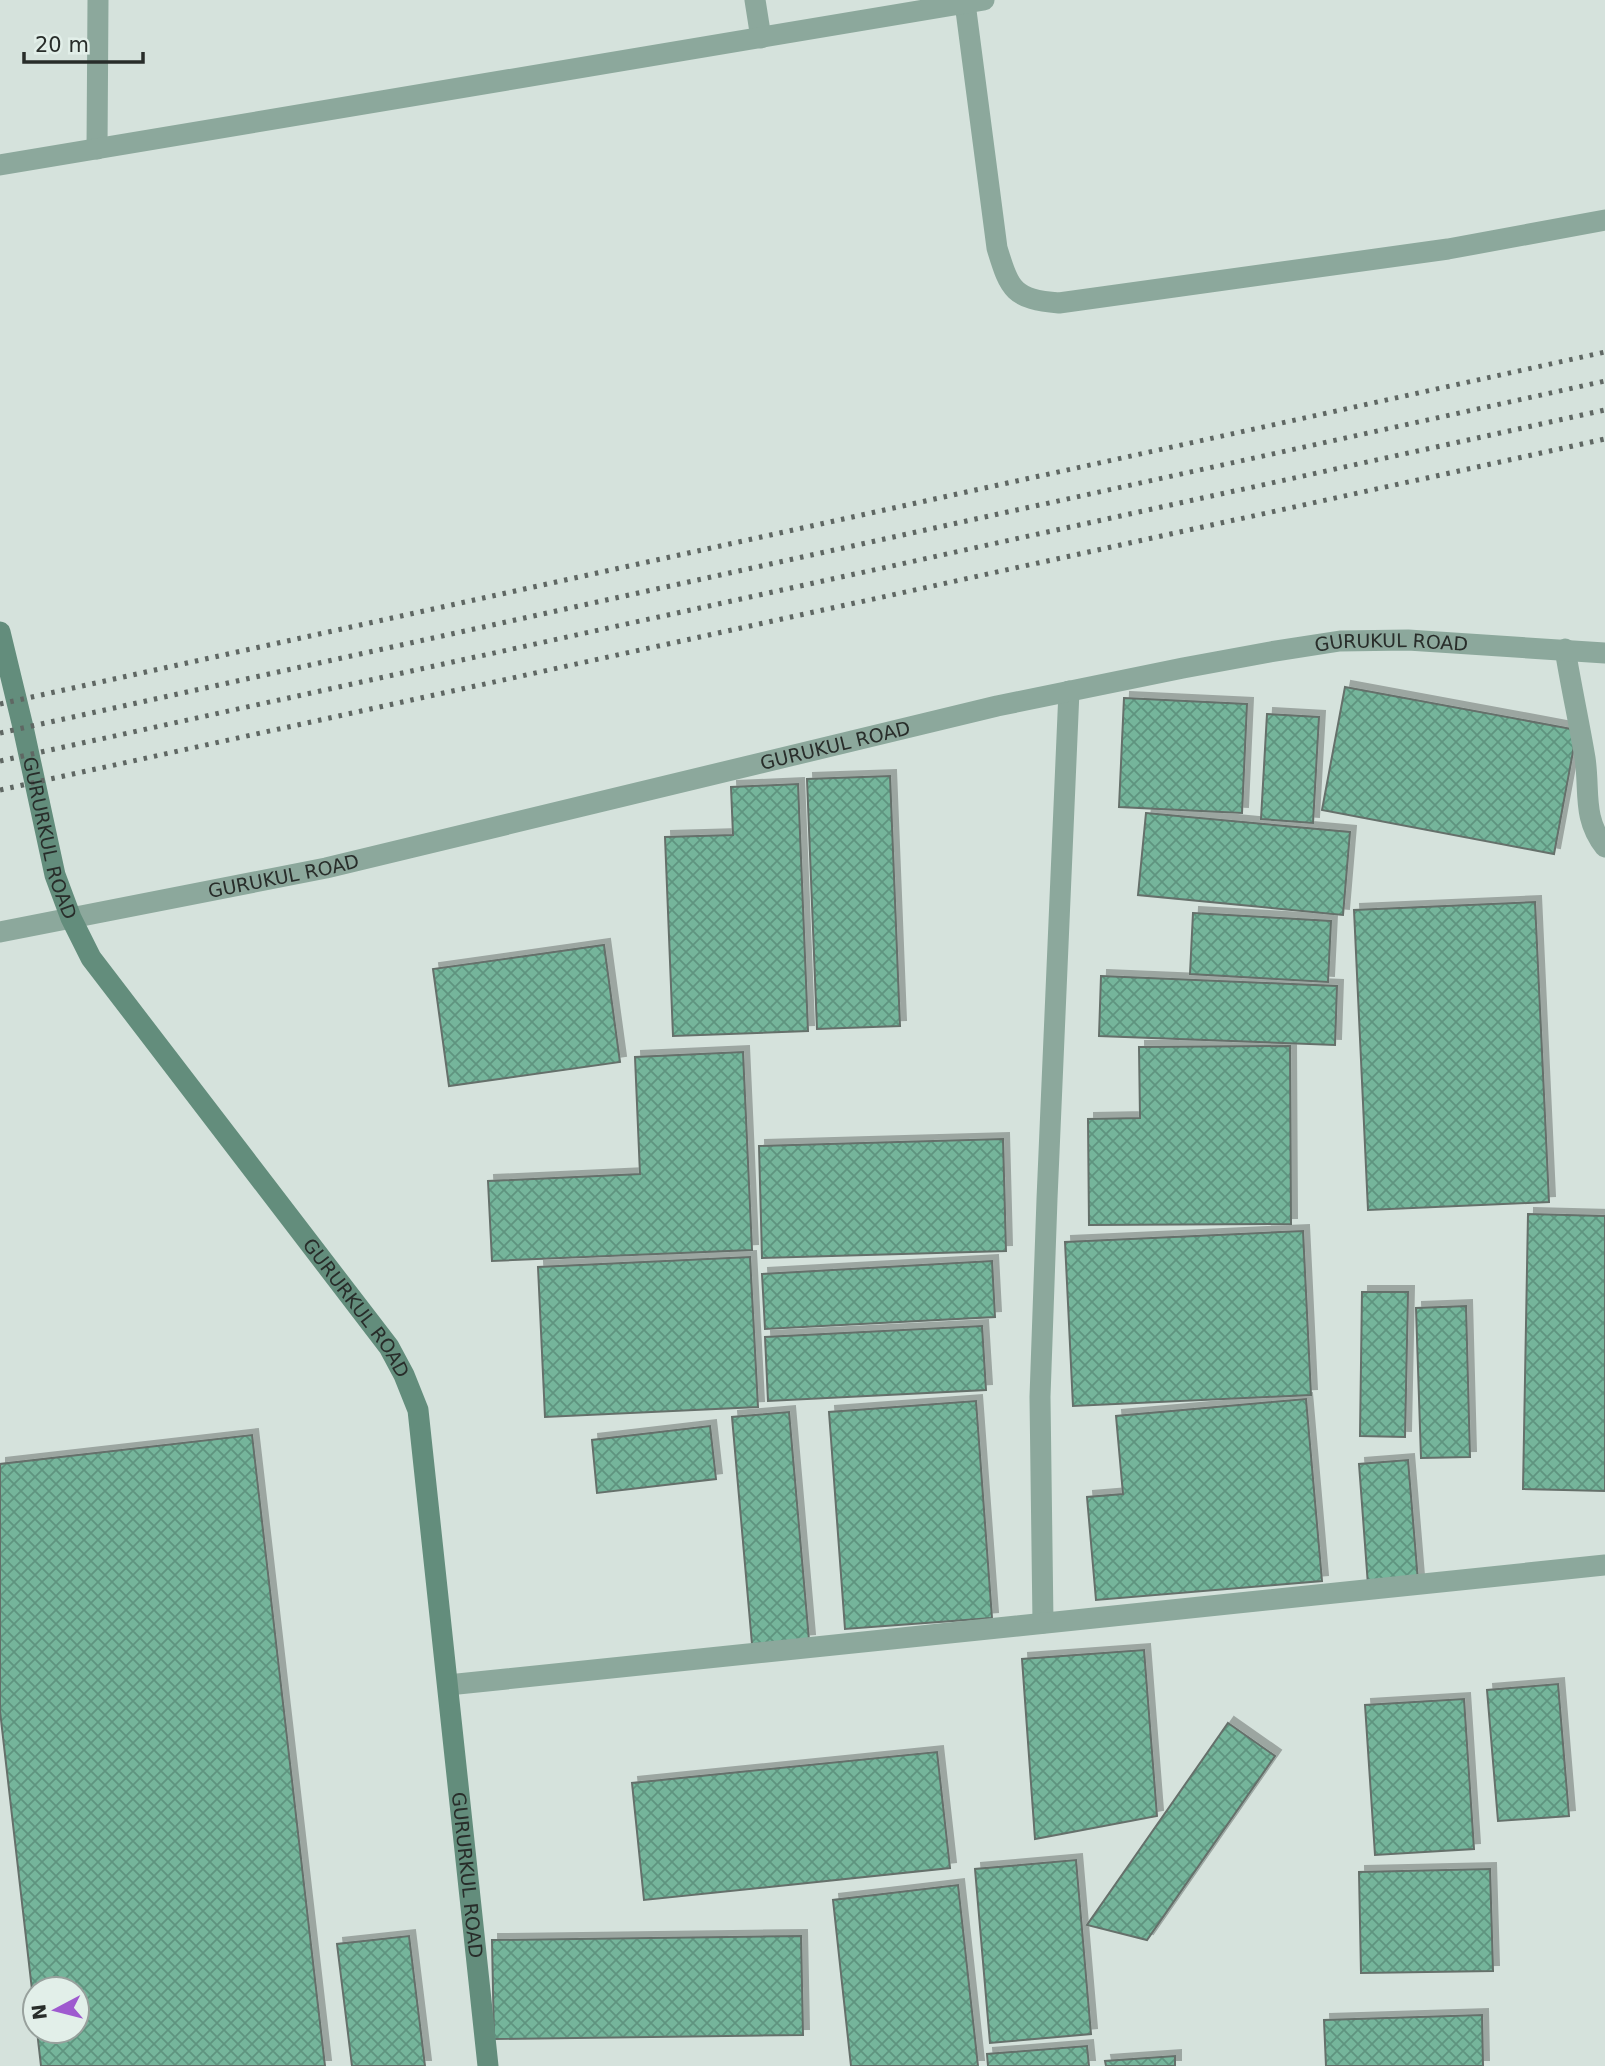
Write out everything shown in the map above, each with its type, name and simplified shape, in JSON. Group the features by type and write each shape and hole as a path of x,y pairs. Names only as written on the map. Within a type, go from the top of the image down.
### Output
{"street":[{"path":"97,149 98,0"},
{"path":"755,0 761,37"},
{"path":"0,165 974,2 997,248 1007,280 1020,293 1034,300 1059,303 1448,249 1605,220"},
{"name":"GURURKUL ROAD","path":"0,632 55,876 71,918 91,958 389,1347 418,1410 488,2066"},
{"name":"GURUKUL ROAD","path":"0,932 326,868 997,706 1183,667 1340,641 1408,640 1605,653"},
{"path":"1565,649 1585,761 1587,809 1593,828 1605,847"},
{"path":"1043,1623 1041,1384 1069,691"},
{"path":"448,1685 1605,1565"}],"building":[{"path":"1345,687 1577,730 1554,854 1322,810"},
{"path":"1124,698 1247,704 1242,813 1119,807"},
{"path":"1267,714 1319,717 1313,823 1261,819"},
{"path":"890,776 900,1026 817,1029 807,779"},
{"path":"798,784 808,1031 673,1036 665,837 733,835 731,787"},
{"path":"1146,813 1350,832 1343,915 1138,895"},
{"path":"1535,902 1549,1202 1368,1210 1354,910"},
{"path":"1193,913 1331,921 1328,982 1190,974"},
{"path":"604,945 620,1062 449,1086 433,969"},
{"path":"1101,976 1337,986 1335,1045 1099,1036"},
{"path":"1290,1046 1291,1224 1089,1225 1088,1119 1140,1118 1139,1047"},
{"path":"743,1052 752,1250 492,1261 488,1181 640,1174 635,1057"},
{"path":"1003,1139 1006,1251 762,1258 759,1146"},
{"path":"1528,1214 1605,1216 1605,1491 1523,1489"},
{"path":"1303,1231 1311,1395 1073,1406 1065,1242"},
{"path":"750,1257 758,1407 545,1417 538,1267"},
{"path":"992,1261 995,1317 765,1329 762,1274"},
{"path":"1362,1292 1408,1292 1405,1437 1360,1436"},
{"path":"1466,1306 1470,1457 1421,1458 1416,1308"},
{"path":"982,1326 986,1390 768,1401 765,1337"},
{"path":"1306,1399 1322,1581 1096,1600 1087,1497 1123,1494 1116,1416"},
{"path":"976,1401 992,1618 845,1629 829,1412"},
{"path":"789,1412 809,1640 752,1644 732,1417"},
{"path":"710,1426 716,1479 597,1493 592,1440"},
{"path":"252,1435 325,2066 41,2066 39,2045 91,2045 91,1975 30,1975 0,1711 0,1464"},
{"path":"1408,1460 1418,1581 1368,1585 1359,1464"},
{"path":"1144,1650 1157,1816 1035,1839 1022,1659"},
{"path":"1558,1684 1569,1816 1498,1821 1487,1690"},
{"path":"1464,1699 1474,1849 1375,1855 1365,1705"},
{"path":"1228,1723 1275,1756 1147,1940 1087,1925"},
{"path":"937,1752 950,1868 644,1900 632,1783"},
{"path":"1076,1860 1091,2034 990,2043 975,1869"},
{"path":"1490,1869 1493,1971 1361,1973 1359,1872"},
{"path":"958,1885 978,2066 851,2066 833,1900"},
{"path":"409,1936 425,2066 352,2066 337,1944"},
{"path":"801,1936 803,2035 494,2039 492,1940"},
{"path":"1482,2015 1483,2066 1326,2066 1324,2020"},
{"path":"1087,2046 1089,2066 988,2066 987,2054"},
{"path":"1175,2056 1175,2066 1106,2066 1105,2061"}],"railway":[{"path":"0,704 1605,352"},
{"path":"0,733 1605,381"},
{"path":"0,761 1605,410"},
{"path":"0,790 1605,439"}]}
